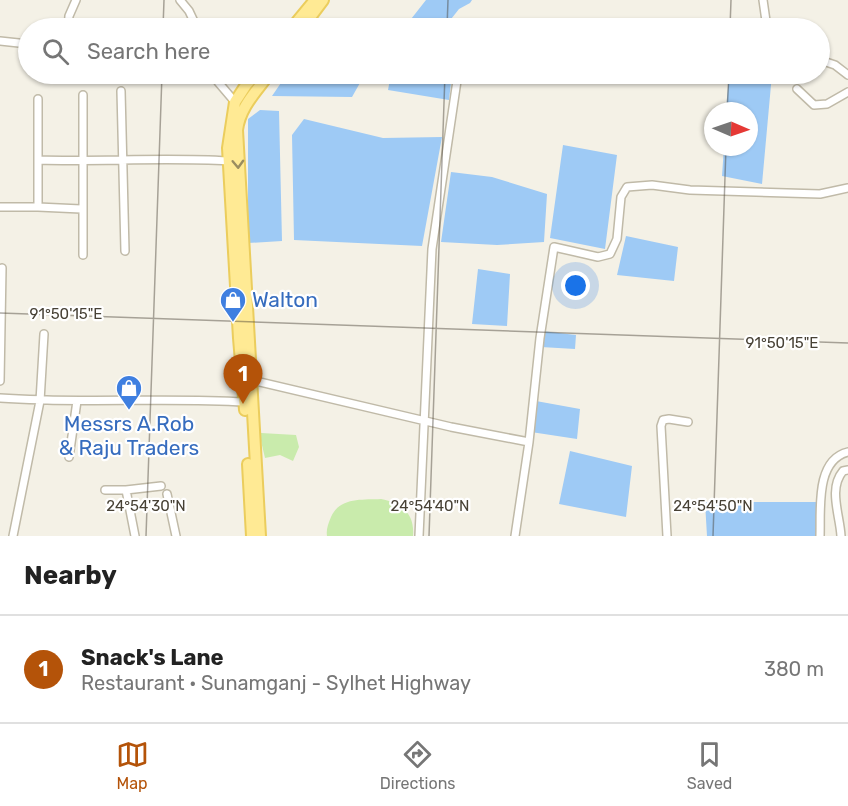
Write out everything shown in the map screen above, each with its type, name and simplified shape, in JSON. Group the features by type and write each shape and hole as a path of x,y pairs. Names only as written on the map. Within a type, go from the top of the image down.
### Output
{"main road":[{"path":"300,18 315,0"},
{"path":"307,18 315,0"},
{"path":"247,84 235,102 229,135 228,161 252,536"},
{"path":"260,536 237,130 244,107 261,84"}],"street":[{"path":"69,18 76,0"},
{"path":"180,0 192,18"},
{"path":"763,0 766,18"},
{"path":"0,41 18,43"},
{"path":"830,63 848,75"},
{"path":"220,84 235,102"},
{"path":"419,536 432,249 457,84"},
{"path":"797,89 814,105 827,104 848,92"},
{"path":"121,91 125,251"},
{"path":"83,95 81,162 83,255"},
{"path":"38,99 38,207"},
{"path":"39,160 81,162 166,158 228,161"},
{"path":"515,536 529,442 532,395 554,247 598,257 610,254 617,238 621,197 627,187 652,185 690,190 820,194 848,188"},
{"path":"0,207 81,209"},
{"path":"0,381 2,268"},
{"path":"13,536 40,401 44,334"},
{"path":"251,380 425,422 529,442"},
{"path":"0,398 40,401 197,399 245,402"},
{"path":"69,458 77,401"},
{"path":"667,536 661,426 663,420 669,419 688,422"},
{"path":"820,536 824,478 830,464 848,452"},
{"path":"841,536 836,489 838,476 848,470"},
{"path":"105,490 161,486"},
{"path":"126,490 135,536"},
{"path":"168,494 176,536"}],"green space":[{"path":"261,433 296,435 299,447 293,461 280,455 265,458"},
{"path":"381,499 395,503 405,510 412,521 413,536 327,536 331,517 340,506 352,501"}],"water":[{"path":"426,0 472,0 459,9 452,18 412,18"},
{"path":"280,84 359,84 352,97 272,96"},
{"path":"389,84 451,84 449,100 388,90"},
{"path":"728,84 771,84 762,184 722,176 723,156 758,156 758,102 727,102"},
{"path":"260,110 279,111 282,241 248,243 248,119"},
{"path":"304,119 383,138 442,137 422,246 294,240 292,135"},
{"path":"563,145 617,155 605,249 550,238"},
{"path":"451,172 492,177 547,194 544,242 497,245 441,242"},
{"path":"626,236 678,247 674,281 617,275"},
{"path":"478,269 510,274 507,326 472,324"},
{"path":"542,331 576,335 575,349 541,347"},
{"path":"536,401 580,409 577,439 531,432"},
{"path":"570,451 632,466 626,517 559,504"},
{"path":"705,502 818,502 817,536 707,536"}],"place":[{"name":"Walton","path":"233,323"},
{"name":"Snack's Lane","path":"243,404"},
{"name":"Messrs A.Rob & Raju Traders","path":"129,411"}]}
